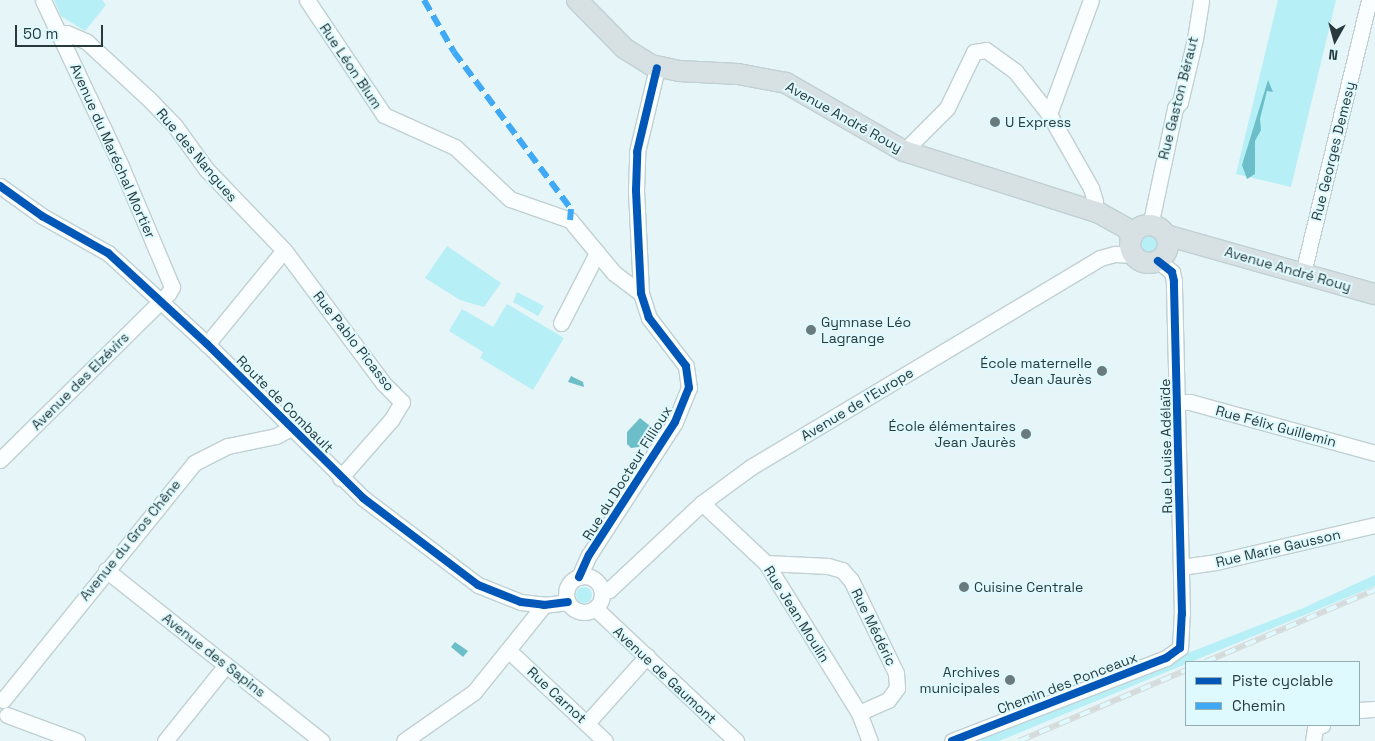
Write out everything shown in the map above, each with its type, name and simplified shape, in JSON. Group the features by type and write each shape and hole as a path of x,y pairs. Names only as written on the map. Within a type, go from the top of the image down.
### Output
{"main road":[{"name":"Avenue André Rouy","path":"577,0 624,48 657,68 738,74 786,83 904,150 1096,213 1120,213 1150,242 1200,244 1375,294"}],"street":[{"name":"Avenue du Maréchal Mortier","path":"43,0 172,281 170,291 161,301"},
{"name":"Rue Léon Blum","path":"307,0 384,115 455,147 510,199 570,220 614,272 641,293"},
{"path":"1049,114 1091,0"},
{"name":"Rue Gaston Béraut","path":"1150,242 1175,108 1180,102 1193,48 1201,0"},
{"name":"Rue Georges Demesy","path":"1303,273 1369,0"},
{"name":"Rue des Nangues","path":"58,34 67,33 87,42 148,98 175,126 206,169 284,250"},
{"path":"904,150 947,108 974,52 986,50 1015,71 1049,114 1091,188 1096,213"},
{"name":"Rue du Docteur Fillioux","path":"579,578 590,555 676,422 688,396 690,382 686,366 649,318 641,293 636,190 638,152 657,68"},
{"name":"Route de Combault","path":"0,186 42,216 108,253 207,344 340,478 478,585 503,597 544,605 568,602"},
{"name":"Rue Louise Adélaïde","path":"1150,242 1174,276 1182,637"},
{"name":"Avenue de l'Europe","path":"602,592 608,590 702,503 751,467 1100,258 1150,242"},
{"path":"207,344 284,250"},
{"name":"Rue Pablo Picasso","path":"284,250 383,383 402,402 340,478"},
{"path":"561,322 597,252"},
{"name":"Avenue des Elzévirs","path":"0,460 161,301"},
{"name":"Rue Félix Guillemin","path":"1177,402 1190,402 1375,453"},
{"name":"Avenue du Gros Chêne","path":"2,709 106,570 194,463 228,446 276,436 291,428"},
{"name":"Rue Jean Moulin","path":"702,503 766,563 859,713 870,741"},
{"name":"Rue Marie Gausson","path":"1181,567 1216,562 1375,526"},
{"name":"Rue Médéric","path":"766,563 828,566 842,570 852,580 896,673 897,688 888,700 859,713"},
{"name":"Avenue des Sapins","path":"106,570 322,741"},
{"path":"579,578 596,581 602,592 596,608 580,612 568,602 568,587 579,578"},
{"path":"411,739 474,692 544,605"},
{"name":"Avenue de Gaumont","path":"596,608 736,741"},
{"name":"Chemin des Ponceaux","path":"952,741 1166,658 1180,648 1182,637"},
{"name":"Rue Carnot","path":"508,650 606,741"},
{"path":"587,723 647,656"},
{"path":"165,741 226,665"},
{"path":"2,709 77,741"},
{"path":"1360,710 1375,709"},
{"path":"1313,741 1315,728 1320,726"}],"shaded area":[{"path":"54,0 102,0 106,5 85,31 61,16"},
{"path":"1278,0 1336,0 1291,187 1236,174"},
{"path":"1268,80 1273,92 1267,91 1260,119 1261,130 1255,141 1255,174 1247,179 1242,165"},
{"path":"1150,236 1156,239 1159,245 1156,251 1150,254 1144,251 1141,245 1144,239"},
{"path":"447,246 501,283 484,307 460,300 425,278"},
{"path":"517,292 544,306 538,316 513,302"},
{"path":"507,304 564,338 533,390 480,358 483,352 449,331 462,309 493,327"},
{"path":"571,376 583,382 584,387 568,382"},
{"path":"640,418 650,426 648,437 639,447 631,448 627,444 627,432"},
{"path":"1375,575 1375,586 1193,661 1185,661 1185,664 999,741 962,741 1301,609"},
{"path":"584,587 590,589 592,595 590,601 584,603 578,601 576,595 578,589"},
{"path":"455,642 468,651 463,657 451,647"}],"railway":[{"path":"1207,661 1375,590"},
{"path":"1019,741 1185,670"}],"marked path":[{"path":"424,0 454,52 571,209 570,220"}],"cycle path":[{"path":"579,577 589,555 675,422 689,388 686,366 649,318 641,293 636,190 637,152 657,68"},
{"path":"0,186 42,216 108,253 207,344 363,498 478,585 521,602 544,605 568,602"},
{"path":"952,741 1166,658 1180,648 1182,614 1174,281 1172,272 1158,261"}],"place":[{"name":"U Express","path":"995,122"},
{"name":"Gymnase Léo Lagrange","path":"811,330"},
{"name":"École maternelle Jean Jaurès","path":"1102,371"},
{"name":"École élémentaires Jean Jaurès","path":"1026,434"},
{"name":"Cuisine Centrale","path":"964,587"},
{"name":"Archives municipales","path":"1010,680"}]}
